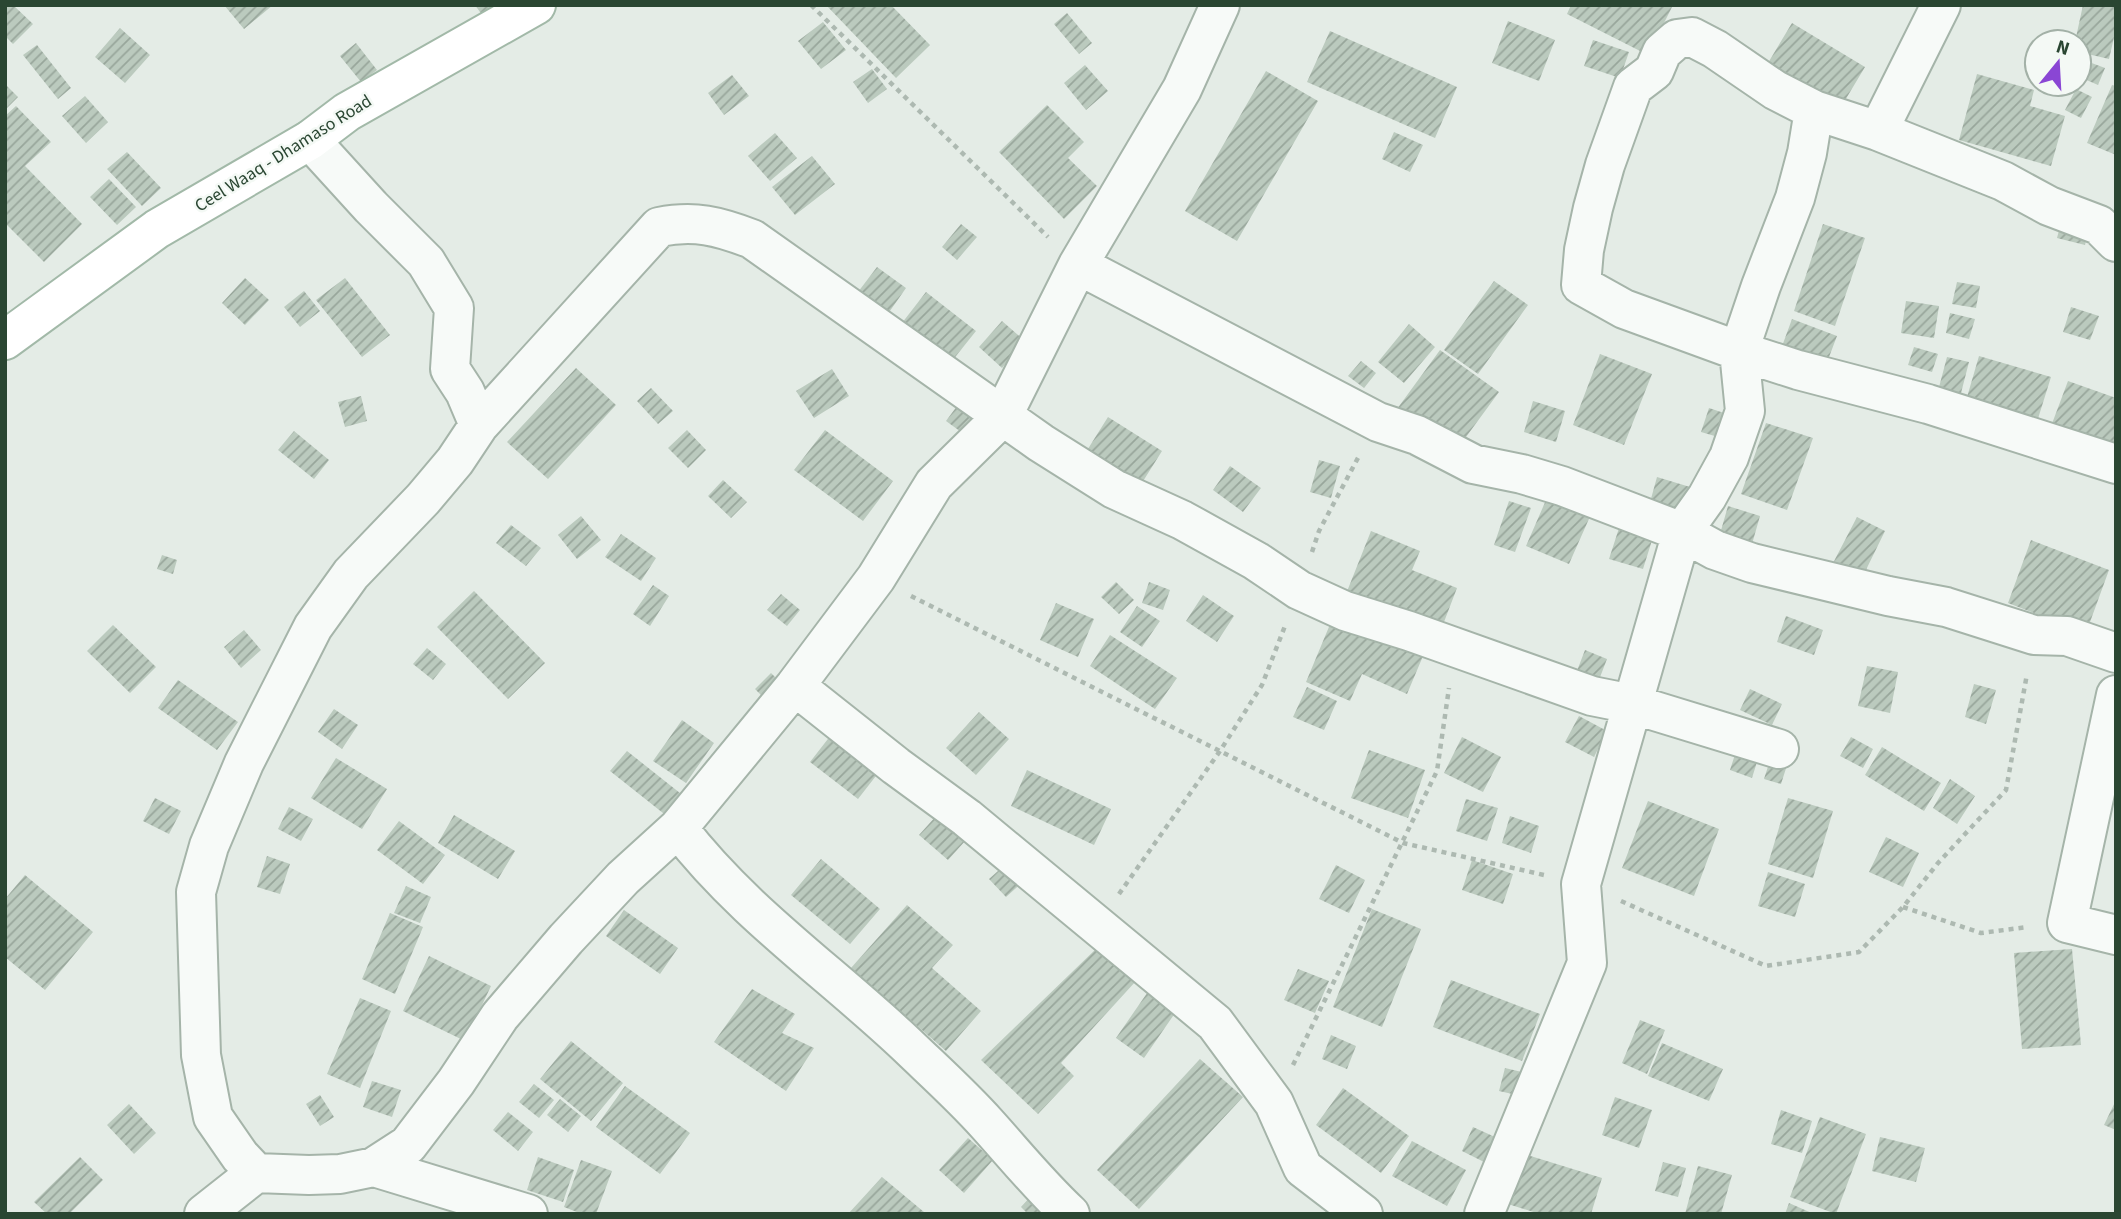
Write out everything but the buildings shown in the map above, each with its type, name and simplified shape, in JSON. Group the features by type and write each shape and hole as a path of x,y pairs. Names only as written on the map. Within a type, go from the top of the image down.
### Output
{"main road":[{"name":"Ceel Waaq - Dhamaso Road","path":"5,340 157,229 310,140 347,112 536,5"}],"street":[{"path":"204,1214 256,1173 340,1174 374,1167 408,1145 456,1082 500,1016 623,878 678,828 795,686 876,578 934,484 1002,417 1078,265 1182,89 1220,5"},
{"path":"1878,131 1941,5"},
{"path":"2116,242 2099,225 2049,206 2003,181 1878,131 1814,110 1775,90 1715,49 1692,37 1677,39 1662,52 1654,71 1633,87 1605,165 1584,250 1581,285 1624,309 1739,351 1798,370 1928,404 2116,464"},
{"path":"1484,1214 1587,962 1581,884 1682,532 1707,497 1729,457 1745,411 1739,351 1795,198 1807,153 1814,110"},
{"path":"310,140 426,262 454,308 450,369 465,392 479,425"},
{"path":"256,1173 240,1156 213,1116 201,1055 196,892 209,846 244,763 313,627 351,574 424,499 479,425 659,227 684,222 725,228 752,239 1002,417 1114,489 1182,520 1256,561 1299,590 1345,611 1592,696 1632,704 1779,749"},
{"path":"1078,265 1378,422 1417,435 1473,464 1562,486 1682,532 1715,550 1752,563 1888,596 1946,607 2034,635 2067,636 2116,653"},
{"path":"795,686 967,818 1215,1023 1274,1104 1303,1168 1341,1208"},
{"path":"2116,695 2067,923 2116,935"},
{"path":"678,828 703,862 838,986 905,1043 967,1104 1038,1184 1070,1214"},
{"path":"374,1167 528,1214"}],"path":[{"path":"811,5 1078,265"},
{"path":"1097,925 1220,751 1262,685 1319,531 1378,422"},
{"path":"876,578 1403,844 1581,884 1766,966 1859,952 1903,908 1938,863 2006,790 2034,635"},
{"path":"1274,1104 1437,771 1455,649"},
{"path":"1903,908 1981,933 2067,923"}]}
